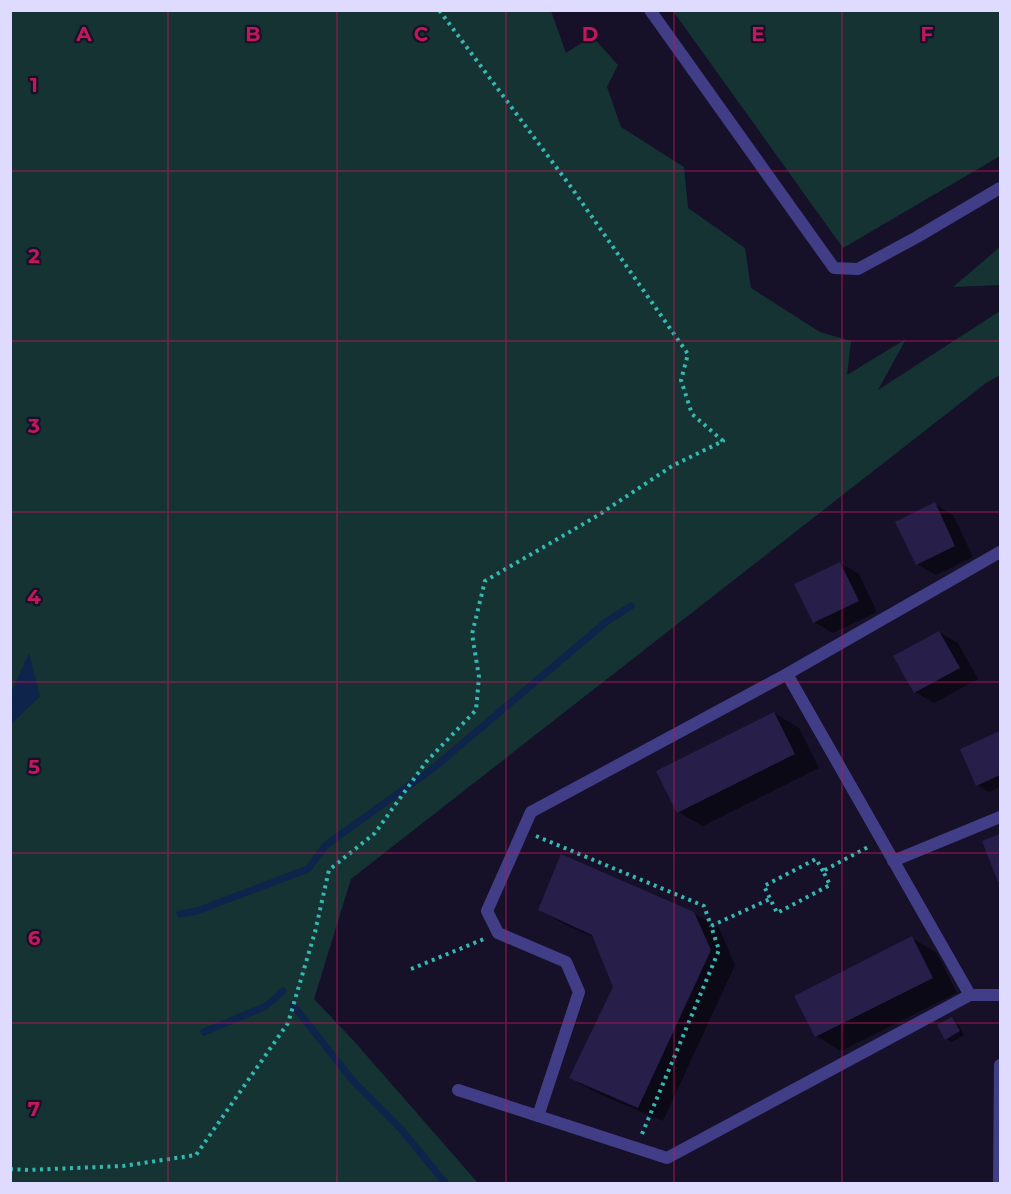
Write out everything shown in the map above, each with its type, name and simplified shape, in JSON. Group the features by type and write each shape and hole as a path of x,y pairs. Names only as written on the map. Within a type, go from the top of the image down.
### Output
{"lane":[{"path":"650,10 834,268 858,269 1000,188"},
{"path":"538,1116 579,992 566,962 498,933 487,911 531,812 787,674 1000,552"},
{"path":"787,674 970,995"},
{"path":"893,861 1000,817"},
{"path":"458,1090 667,1158 970,995 1000,995"},
{"path":"999,1184 1000,1065"}],"path":[{"path":"10,1169 123,1166 196,1155 288,1023 315,932 328,870 375,833 426,762 476,710 479,677 472,634 485,581 597,516 672,466 723,441 692,414 681,380 688,354 571,187 439,10"},
{"path":"522,831 704,906 719,950 636,1148"},
{"path":"823,871 882,840"},
{"path":"816,859 823,871 830,885 777,913 764,886 816,859"},
{"path":"711,926 770,899"},
{"path":"411,969 498,933"}],"green space":[{"path":"11,11 551,11 566,53 592,36 618,65 607,87 621,127 684,167 688,208 745,248 751,288 820,332 851,341 847,375 906,339 878,390 1000,311 1000,375 986,383 351,879 314,999 353,1040 478,1183 11,1183 10,724 40,696 11,693"},
{"path":"673,11 1000,11 1000,156 843,248"},
{"path":"1000,247 1000,285 953,287"}],"water":[{"path":"29,653 40,696 11,724 11,693"}],"building":[{"path":"935,502 955,546 916,565 895,522"},
{"path":"840,562 859,601 813,623 794,584"},
{"path":"939,631 960,668 914,693 893,656"},
{"path":"774,712 795,754 677,813 656,771"},
{"path":"1000,731 1000,775 976,786 960,749"},
{"path":"1000,834 1000,881 998,882 982,841"},
{"path":"561,854 694,912 711,950 638,1108 569,1078 613,987 592,935 538,910"},
{"path":"912,936 933,978 815,1037 794,996"},
{"path":"952,1017 960,1031 945,1040 937,1025"}],"waterway":[{"path":"180,914 197,911 308,869 326,845 431,770 606,622 631,606"},
{"path":"204,1032 266,1006 283,991"},
{"path":"293,1005 353,1081 400,1128 446,1184"}]}
